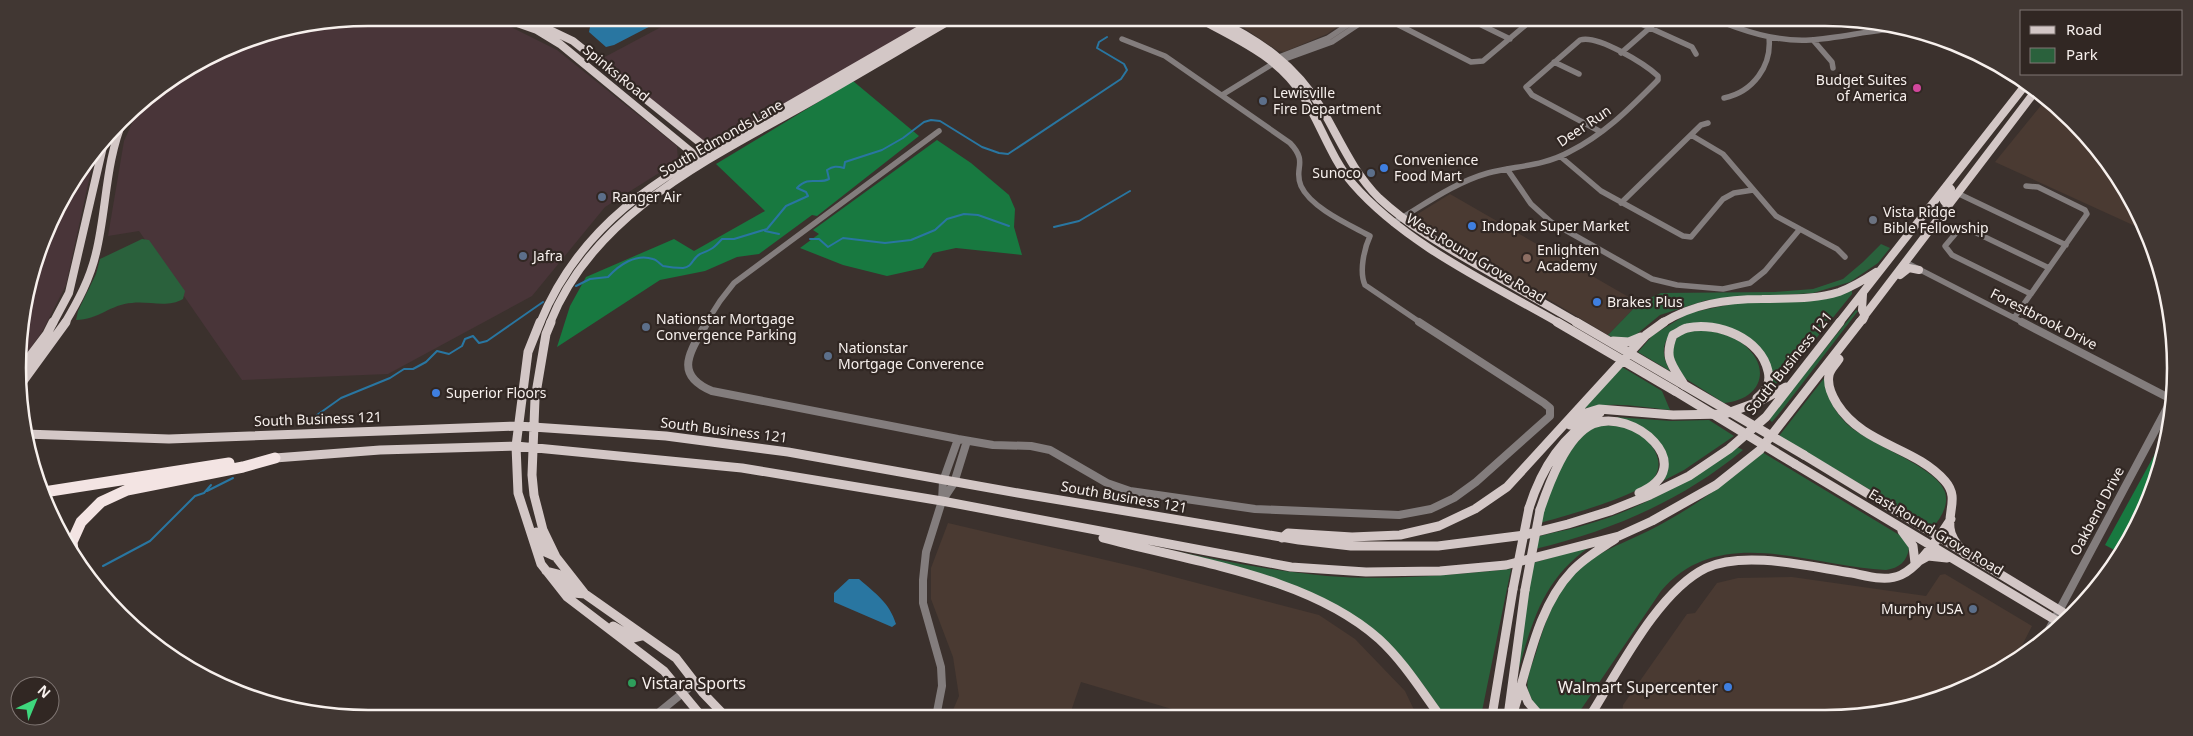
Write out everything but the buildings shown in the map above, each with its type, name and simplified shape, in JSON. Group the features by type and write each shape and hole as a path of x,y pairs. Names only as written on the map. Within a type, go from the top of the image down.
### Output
{"highway":[{"path":"49,491 199,467 275,458"},
{"path":"73,540 81,522 101,502 127,490 244,467 275,458"}],"main road":[{"name":"Spinks Road","path":"536,26 573,41 712,153"},
{"name":"South Edmonds Lane","path":"857,71 927,26"},
{"name":"South Edmonds Lane","path":"524,512 518,493 516,446 528,352 536,326 557,285 590,240 639,194 939,26"},
{"name":"West Round Grove Road","path":"1214,26 1279,60 1299,90 1334,157 1353,184 1393,223 1436,252 1675,391 1795,464"},
{"name":"West Round Grove Road","path":"1229,26 1247,35 1298,75 1316,99 1363,181 1402,218 1427,236 1804,456"},
{"name":"Spinks Road","path":"540,27 701,159"},
{"name":"South Business 121","path":"33,434 161,439 518,426 696,438 1282,538 1350,546 1434,547 1478,542 1540,531 1579,521 1637,500 1689,476 1729,449 1766,416 2022,89"},
{"path":"275,458 380,450 516,446 718,464 942,502 1291,566 1347,572 1440,571 1506,565 1619,536 1652,521 1716,485 1760,450 1803,398 2032,96"},
{"path":"2000,118 2011,124"},
{"path":"26,377 71,316 82,293 95,255 114,148 118,134"},
{"path":"26,361 47,334 69,293 101,155"},
{"name":"South Edmonds Lane","path":"556,557 543,530 534,494 532,475 536,383 546,334 555,311 582,264 617,226 701,159"},
{"path":"1947,186 1951,189 1944,201 1948,206"},
{"path":"597,248 595,245 611,224 610,221"},
{"path":"1905,239 1905,262"},
{"path":"78,258 95,255"},
{"path":"1593,332 1622,343 1629,342 1646,335 1677,314 1717,302 1809,298 1846,289 1858,284 1886,264"},
{"path":"1895,276 1902,275 1909,268 1920,270"},
{"path":"1478,277 1499,283 1557,317 1563,315"},
{"path":"555,311 552,307 561,289 557,285"},
{"path":"1863,294 1862,310 1865,316"},
{"path":"1594,710 1668,599 1687,579 1706,567 1740,561 1761,561 1887,578 1903,574 1928,556 1962,558 1952,535 1951,519 1955,504 1952,493 1945,482 1925,465 1860,430 1840,411 1830,392 1829,375 1865,316"},
{"path":"1684,385 1673,367 1668,354 1669,341 1688,328 1717,328 1735,334 1746,340 1760,353 1770,374 1769,382 1764,392 1735,411"},
{"path":"1282,538 1288,532 1363,538 1404,533 1468,515 1507,487 1646,335"},
{"path":"1586,340 1609,360 1610,374"},
{"path":"1536,455 1544,452 1564,431 1586,413 1599,409 1673,415 1716,416 1735,411 1791,385"},
{"path":"1493,710 1529,508 1538,479 1562,444 1583,423 1609,409"},
{"path":"1509,710 1525,590 1540,510 1549,482 1569,448 1588,427 1605,421 1621,422 1641,430 1660,449 1663,459 1663,474 1657,483 1638,494 1637,500"},
{"name":"East Round Grove Road","path":"1804,456 2055,620"},
{"name":"East Round Grove Road","path":"1795,464 1884,517 1934,541"},
{"path":"524,512 529,518 545,552 556,557 584,594 676,658 695,683 720,710"},
{"path":"524,512 541,564 567,597 664,671 697,710"},
{"path":"1884,517 1896,525 1913,545 1916,555 1915,564"},
{"path":"1031,519 1036,522 1273,582 1303,592 1344,612 1378,638 1416,680 1436,710"},
{"path":"1915,564 1951,519"},
{"path":"1514,710 1536,636 1555,595 1568,576 1582,563 1619,536"},
{"name":"East Round Grove Road","path":"1962,558 2064,613"},
{"path":"546,571 556,573 573,593 584,594"},
{"path":"603,624 611,625 634,638 642,636"},
{"path":"1521,684 1528,702 1535,710"}],"street":[{"path":"1222,95 1279,60 1328,38 1346,26"},
{"path":"1279,60 1332,42 1356,26"},
{"path":"1401,26 1471,62 1477,63 1525,26"},
{"path":"1483,26 1510,39"},
{"path":"1646,26 1692,47 1696,54"},
{"path":"1600,132 1532,95 1526,90 1527,85 1585,38 1621,53 1652,26"},
{"path":"1732,26 1769,37 1813,40 1873,30"},
{"path":"1724,98 1734,97 1760,72 1768,60 1770,51 1769,37"},
{"path":"939,131 740,278 716,306 691,349 687,362 688,373 694,383 712,391 967,441 1031,446 1050,450 1107,483 1130,490 1255,509 1399,515 1431,508 1454,498 1550,416 1550,408 1544,403 1369,290 1364,284 1363,275 1367,243 1370,236 1311,199 1301,186 1302,162 1296,148 1165,56 1122,39"},
{"path":"1813,40 1832,62 1833,68"},
{"name":"Deer Run","path":"1393,223 1462,182 1507,169 1539,164 1561,157 1611,126 1659,78 1652,70 1621,53"},
{"path":"1554,62 1579,74"},
{"path":"1621,203 1701,125 1708,123"},
{"path":"1691,135 1723,154 1776,216 1837,249 1845,257"},
{"path":"1561,157 1601,191 1683,236 1691,237 1696,233 1728,196 1753,190"},
{"path":"1507,169 1531,204 1551,222 1652,279 1668,284 1696,289 1748,283 1759,277 1800,229"},
{"path":"2014,318 2087,214 2085,210 2038,188 2026,186"},
{"path":"1955,195 1977,207 1995,211 2066,244"},
{"path":"2032,294 1952,255 1945,246 1962,226 2049,268"},
{"name":"Forestbrook Drive","path":"1905,262 2166,393"},
{"name":"Oakbend Drive","path":"2064,612 2163,416"},
{"path":"937,710 942,686 941,668 923,603 923,580 926,552 942,502 944,481 958,439"},
{"path":"942,502 954,483 967,441"},
{"path":"662,710 695,683"}],"shaded area":[{"path":"509,26 557,50 677,146 678,161 605,207 532,296 388,374 242,380 139,231 108,236 124,141 134,119 160,97 217,61 258,44 301,33 346,27"},
{"path":"663,26 920,26 749,125 709,146 601,59"},
{"path":"1247,26 1338,26 1327,34 1284,52 1278,51 1244,28"},
{"path":"2042,104 2067,126 2096,160 2121,197 2136,227 1995,162"},
{"path":"92,167 66,285 42,332 27,353 33,301 44,258 61,217"},
{"path":"1450,194 1639,303 1608,335 1419,222 1416,215"},
{"path":"948,523 1140,568 1319,615 1355,639 1405,691 1414,710 1175,710 1081,682 1071,710 953,710 959,696 953,657 931,599 931,568"},
{"path":"1945,574 2032,626 2021,648 1996,664 1956,684 1913,698 1870,707 1825,710 1623,710 1623,705 1687,614 1695,613 1717,583 1738,578 1792,577 1926,596 1940,575"}],"green space":[{"path":"853,81 919,136 817,216 812,215 759,254 737,257 705,271 660,280 557,347 570,306 586,277 674,239 694,251 765,211 716,164"},
{"path":"937,140 971,163 1009,195 1015,209 1014,227 1022,255 956,248 933,253 923,268 887,276 843,265 800,248 819,234 813,230"},
{"path":"142,239 149,240 185,291 183,299 165,304 124,304 91,317 76,320 78,311 96,274 100,259"},
{"path":"1881,244 1890,248 1878,263 1850,282 1813,293 1707,300 1660,315 1632,338 1614,338 1608,335 1639,303 1661,293 1775,292 1813,289 1843,279"},
{"path":"1852,289 1852,294 1784,378 1756,398 1767,384 1765,362 1729,330 1671,333 1664,347 1665,361 1670,371 1638,352 1653,335 1689,313 1737,303 1806,301"},
{"path":"1856,310 1858,311 1772,422 1769,419"},
{"path":"1700,329 1733,338 1752,353 1758,363 1759,381 1747,396 1737,401 1724,403 1679,374 1670,347 1680,334"},
{"path":"1622,367 1662,391 1670,410 1602,405 1580,410"},
{"path":"1825,377 1830,401 1845,422 1855,431 1915,464 1939,482 1945,492 1946,502 1941,515 1933,527 1779,436"},
{"path":"1616,417 1671,421 1709,420 1734,436 1684,470 1661,482 1660,445"},
{"path":"1595,425 1611,425 1638,433 1653,448 1657,457 1658,471 1656,475 1645,486 1617,499 1539,523 1554,483 1567,457 1584,435"},
{"path":"1737,447 1743,450 1720,468 1671,499 1645,512 1591,533 1535,549 1537,537 1579,527 1646,502 1683,482"},
{"path":"1762,452 1901,536 1909,548 1908,553 1902,564 1886,570 1768,554 1738,553 1710,558 1685,570 1661,591 1580,710 1540,710 1529,693 1527,684 1529,673 1550,612 1560,593 1573,575 1591,560 1611,548 1654,528 1697,503 1737,474"},
{"path":"2156,452 2149,478 2132,519 2114,550 2105,545"},
{"path":"1591,546 1560,573 1550,588 1541,604 1527,639 1516,678 1533,563"},
{"path":"1153,547 1262,568 1327,576 1396,578 1511,569 1482,710 1441,710 1421,682 1342,609"}],"water":[{"path":"651,26 614,45 606,47 589,32 590,27"},
{"path":"849,579 859,579 876,594 890,610 896,624 892,627 834,602 834,593"}],"waterway":[{"path":"576,286 590,279 608,277 617,268 634,259 647,258 663,266 683,268 691,264 697,256 712,248 722,239 734,239 767,229 786,206 808,196 806,192 797,188 801,184 809,181 825,181 829,179 827,170 835,167 844,168 845,162 882,150 903,138 924,122 931,120 940,121 982,147 1008,154 1121,79 1127,70 1124,64 1097,48 1099,42 1107,37"},
{"path":"1054,227 1079,221 1130,191"},
{"path":"810,239 819,239 828,247 843,238 885,243 911,240 935,230 947,219 964,214 978,215 1009,226"},
{"path":"765,231 779,234"},
{"path":"310,420 341,398 390,378 404,369 413,369 426,362 437,351 449,354 462,346 465,339 473,336 479,343 487,341 543,302"},
{"path":"207,491 233,478"},
{"path":"103,566 150,541 195,496 204,493 211,485"}],"place":[{"name":"Budget Suites of America","path":"1917,88"},
{"name":"Lewisville Fire Department","path":"1263,101"},
{"name":"Convenience Food Mart","path":"1384,168"},
{"name":"Sunoco","path":"1371,173"},
{"name":"Ranger Air","path":"602,197"},
{"name":"Vista Ridge Bible Fellowship","path":"1873,220"},
{"name":"Indopak Super Market","path":"1472,226"},
{"name":"Jafra","path":"523,256"},
{"name":"Enlighten Academy","path":"1527,258"},
{"name":"Brakes Plus","path":"1597,302"},
{"name":"Nationstar Mortgage Convergence Parking","path":"646,327"},
{"name":"Nationstar Mortgage Converence","path":"828,356"},
{"name":"Superior Floors","path":"436,393"},
{"name":"Murphy USA","path":"1973,609"},
{"name":"Vistara Sports","path":"632,683"},
{"name":"Walmart Supercenter","path":"1728,687"}]}
